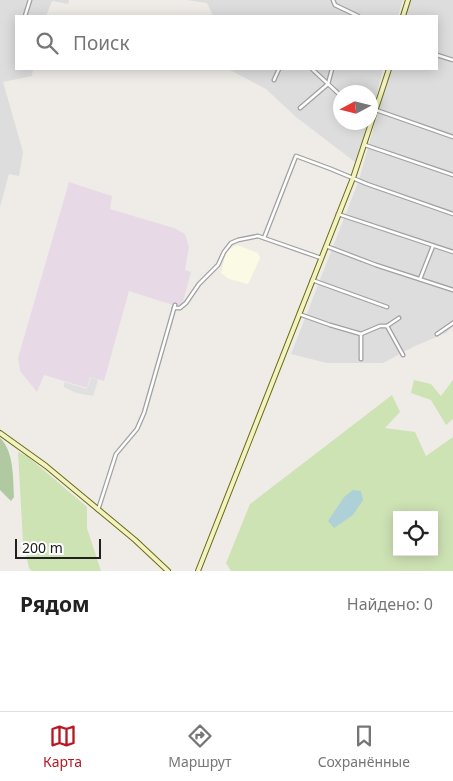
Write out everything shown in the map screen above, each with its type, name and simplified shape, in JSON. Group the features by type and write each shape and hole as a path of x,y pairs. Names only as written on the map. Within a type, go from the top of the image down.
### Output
{"street":[{"path":"25,15 30,0"},
{"path":"333,0 335,5 356,15"},
{"path":"404,15 408,0"},
{"path":"348,15 350,11"},
{"path":"438,55 453,60"},
{"path":"274,80 279,70"},
{"path":"313,70 333,89"},
{"path":"300,108 328,84 332,70"},
{"path":"378,101 389,70"},
{"path":"378,114 453,137"},
{"path":"198,571 353,178 369,130"},
{"path":"365,145 453,175"},
{"path":"264,238 296,156 453,214"},
{"path":"338,214 453,252"},
{"path":"98,510 116,454 137,429 144,413 175,307 180,308 186,303 199,284 218,265 231,243 258,236 321,258"},
{"path":"326,246 453,290"},
{"path":"420,280 433,246"},
{"path":"312,280 387,307"},
{"path":"299,314 361,334 380,326 387,326 399,318"},
{"path":"437,334 453,323"},
{"path":"387,326 402,355"},
{"path":"360,359 361,334"},
{"path":"0,433 46,466 168,571"}],"shaded area":[{"path":"0,0 69,0 68,4 52,1 46,15 15,15 15,70 33,70 32,76 3,82 23,152 19,176 9,174 0,207"},
{"path":"187,0 403,0 398,15 213,15 207,3"},
{"path":"410,0 453,0 453,327 446,333 415,346 383,363 327,363 291,354 359,180 373,130 378,130 378,112 390,70 438,70 438,15 405,15"},
{"path":"230,70 383,70 378,89 378,85 333,85 333,130 366,130 355,162 296,117 266,89"},
{"path":"69,182 112,196 110,209 174,228 185,234 189,247 185,270 191,272 183,302 179,307 129,291 104,381 90,377 87,388 44,375 37,392 20,371 18,358"},
{"path":"237,245 258,253 260,258 248,284 229,279 221,273 226,251"},
{"path":"91,377 98,380 93,396 76,393 64,387 64,382 87,389"}],"green space":[{"path":"414,380 431,384 441,396 453,380 453,419 446,425 431,400 411,393"},
{"path":"392,395 400,412 385,428 415,432 426,456 453,437 453,571 231,571 226,563 250,504"},
{"path":"0,438 5,443 12,465 14,497 11,501 0,490"},
{"path":"18,452 27,456 87,507 87,528 101,571 32,571 29,568 23,542"}],"water":[{"path":"353,490 361,491 363,500 353,515 334,528 328,521 344,497"}]}
